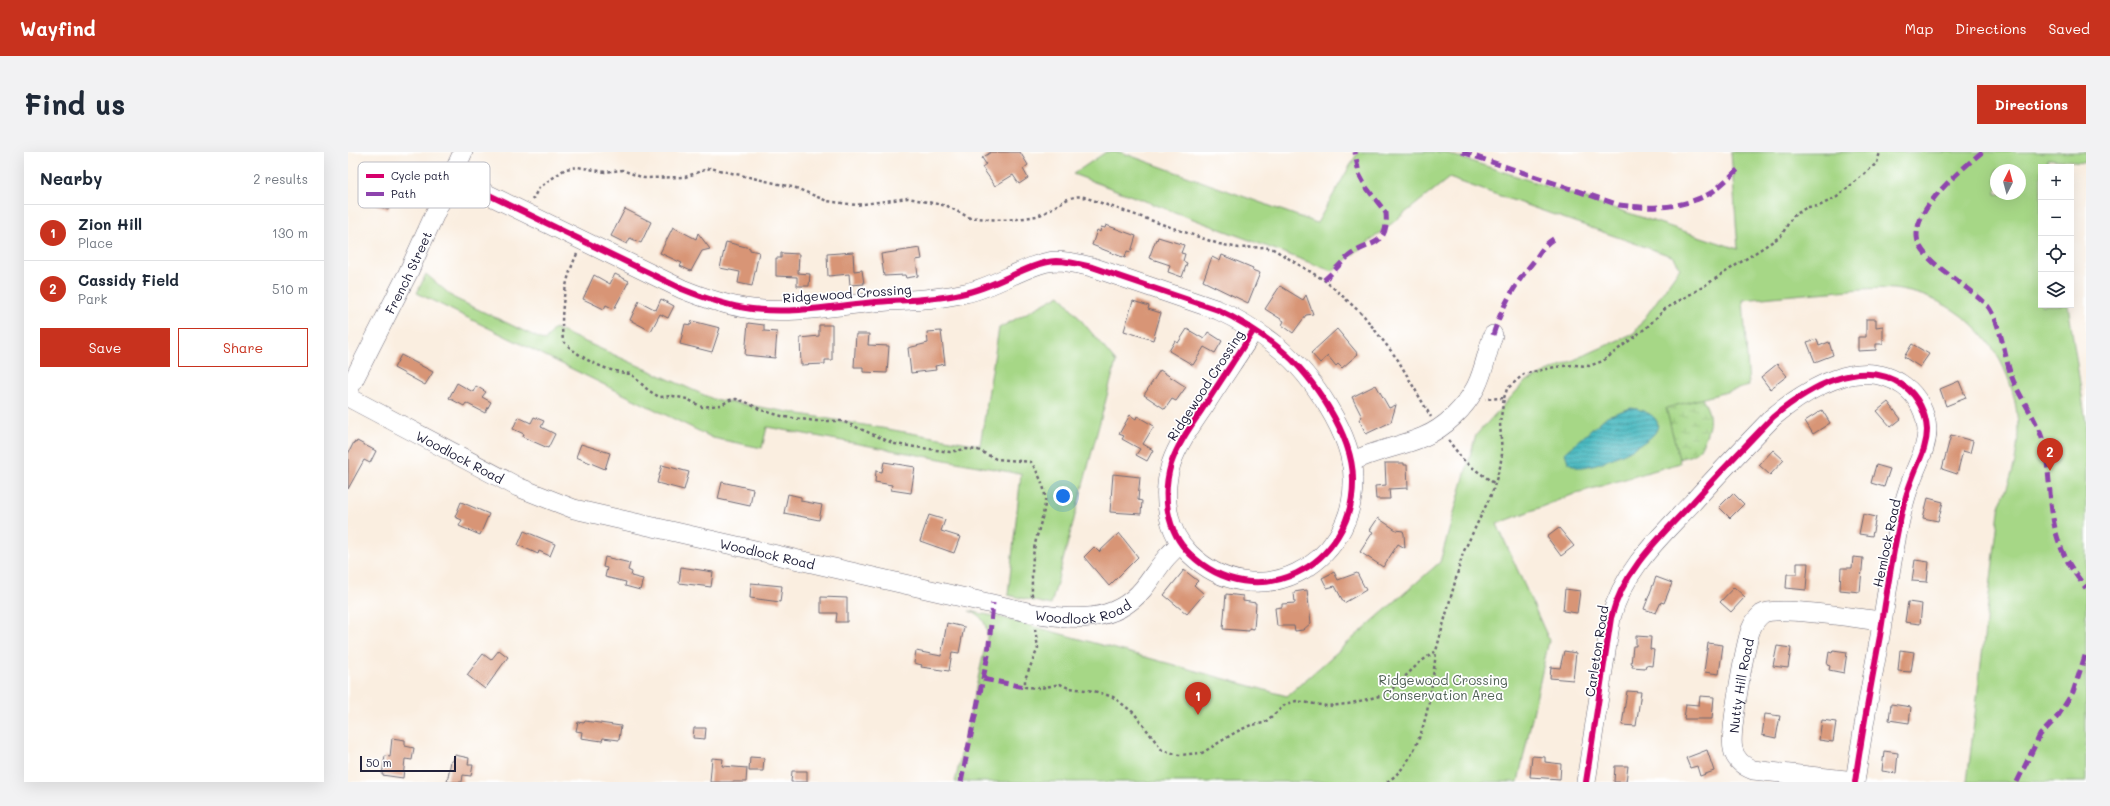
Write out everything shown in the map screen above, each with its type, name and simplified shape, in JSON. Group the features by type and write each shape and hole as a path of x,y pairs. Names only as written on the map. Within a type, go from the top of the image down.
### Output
{"street":[{"name":"French Street","path":"459,162 463,152"},
{"name":"Ridgewood Crossing","path":"490,196 682,289 703,298 751,309 770,310 818,307 952,296 981,289 1042,264 1056,261 1072,262 1092,267 1218,310 1254,330 1280,349 1315,388 1332,415 1348,448 1351,462 1353,479 1350,509 1343,526 1326,552 1309,568 1298,574 1285,580 1266,584 1249,584 1225,578 1210,571 1181,544 1172,526 1167,508 1168,476 1178,448 1254,330"},
{"name":"French Street","path":"348,391 408,273 438,208"},
{"path":"1351,462 1368,454 1423,437 1439,429 1470,396 1476,387 1493,334"},
{"name":"Hemlock Road","path":"1693,502 1773,417 1806,393 1837,379 1863,374 1879,374 1902,384 1910,390 1922,408 1926,430 1926,442 1912,478 1899,523 1855,781"},
{"name":"Woodlock Road","path":"348,397 518,487 574,510 1032,613 1067,619 1087,618 1116,610 1143,590 1172,550 1181,544"},
{"name":"Carleton Road","path":"1586,782 1607,636 1616,600 1625,581 1642,558 1693,502"},
{"name":"Nutty Hill Road","path":"1855,781 1760,771 1746,767 1739,761 1733,749 1732,734 1746,649 1752,627 1762,614 1768,611 1802,612 1882,621"}],"path":[{"path":"1387,782 1406,764 1414,750 1427,714 1436,651 1463,553 1492,492 1500,467 1502,454 1500,422 1507,388 1524,374 1555,367 1573,365 1589,366 1603,361 1647,327 1665,308 1701,288 1781,236 1792,217 1807,207 1819,206 1837,197 1877,163 1880,152"},
{"path":"583,241 571,265 564,297 563,341 586,359 601,367 631,374 648,390 659,397 674,396 687,399 702,407 721,405 730,400 736,399 746,402 760,410 785,417 816,421 842,421 896,444 950,452 965,449 978,450 996,459 1031,462 1045,487 1045,508 1036,541 1032,572 1032,613 1038,648 1025,679 1025,687 1041,688 1060,684 1069,688 1094,691 1113,697 1134,713 1162,750 1179,755 1202,753 1236,732 1251,725 1264,723 1286,704 1296,701 1327,706 1348,704 1387,694 1419,663 1436,651"},
{"path":"1470,396 1492,399 1504,398"}],"green space":[{"name":"Ridgewood Crossing Conservation Area","path":"1106,152 1120,152 1317,223 1358,152 1443,152 1738,249 1731,152 2086,152 2086,162 2047,159 2048,164 2038,164 2038,308 2068,308 2086,423 2086,782 1967,782 2000,503 2013,469 2018,434 2015,400 2004,368 1986,339 1961,315 1930,298 1894,289 1878,288 1743,300 1749,386 1666,408 1680,463 1577,493 1497,524 1549,640 1518,782 955,782 987,638 983,620 973,612 969,611 1003,618 1287,696 1440,562 1476,435 1525,382 1634,333 1680,268 1674,257 1449,178 1332,271 1073,174"},
{"path":"426,274 454,298 545,341 554,328 713,399 980,445 999,328 1060,295 1116,362 1051,605 1008,595 1021,474 767,427 762,448 713,438 417,293"},
{"path":"1697,392 1708,410 1709,427 1707,434 1701,448 1698,451 1689,456 1672,460 1569,410"}],"water":[{"path":"1631,408 1647,412 1652,415 1657,423 1657,428 1654,434 1640,445 1629,451 1594,465 1576,467 1568,462 1565,453 1607,416"}],"building":[{"path":"991,152 1020,152 1028,165 1023,169 1028,178 1019,184 1013,175 995,186 982,167 986,164 982,158"},
{"path":"625,209 651,222 641,243 630,238 627,244 611,236"},
{"path":"1106,225 1136,236 1131,252 1127,251 1125,258 1092,245 1097,230 1100,232 1101,227 1105,228"},
{"path":"673,227 696,239 698,233 710,249 702,251 691,271 680,266 682,263 660,253"},
{"path":"1158,237 1184,245 1181,253 1185,254 1183,261 1187,263 1182,277 1168,272 1170,265 1149,258"},
{"path":"726,242 750,248 750,250 759,252 752,286 738,283 740,272 720,268"},
{"path":"920,248 922,259 916,260 918,276 906,278 905,275 884,276 881,254"},
{"path":"853,252 854,271 862,270 864,284 850,285 849,274 828,276 827,254"},
{"path":"781,253 799,254 798,273 810,274 809,286 797,286 797,277 776,276 776,258 781,258"},
{"path":"1222,255 1253,268 1252,270 1260,273 1248,303 1203,281 1212,257 1220,261"},
{"path":"615,274 629,281 614,309 606,305 604,309 583,299 594,275 610,284"},
{"path":"1280,286 1303,300 1306,295 1313,314 1306,315 1293,333 1282,325 1284,321 1265,309"},
{"path":"661,299 674,306 668,318 660,314 651,331 630,320 639,301 656,310"},
{"path":"1133,301 1149,306 1148,309 1161,313 1153,340 1124,331"},
{"path":"1866,319 1876,319 1876,327 1883,326 1883,344 1876,344 1876,350 1858,351 1858,337 1866,337"},
{"path":"692,321 720,328 712,352 680,344 685,324 691,325"},
{"path":"748,323 764,325 764,331 777,332 775,358 745,355"},
{"path":"819,325 832,325 832,360 825,360 825,364 801,365 800,338 819,336"},
{"path":"1187,329 1204,339 1208,332 1222,341 1215,353 1204,347 1193,365 1169,351 1175,341 1178,343"},
{"path":"1337,329 1358,354 1342,368 1338,364 1336,366 1328,356 1320,363 1311,353"},
{"path":"941,331 945,364 935,366 936,370 911,373 908,348 928,343 927,332"},
{"path":"856,334 869,334 868,345 889,346 887,373 863,372 863,367 854,367"},
{"path":"1817,339 1819,346 1829,342 1833,355 1815,362 1807,342"},
{"path":"1912,344 1929,354 1920,367 1904,357"},
{"path":"401,355 433,372 425,385 394,368"},
{"path":"1777,364 1787,376 1770,389 1761,377"},
{"path":"1160,370 1186,387 1176,401 1172,399 1165,409 1144,395"},
{"path":"1959,381 1966,398 1946,406 1940,389"},
{"path":"457,383 473,392 476,386 486,392 482,397 491,402 485,413 466,403 464,406 449,398"},
{"path":"1376,385 1389,408 1396,405 1391,422 1366,434 1359,419 1362,417 1352,397"},
{"path":"1888,402 1901,419 1891,427 1877,411"},
{"path":"1822,410 1830,423 1813,434 1805,421"},
{"path":"1130,415 1136,419 1137,416 1154,426 1143,444 1153,450 1147,461 1136,455 1140,449 1122,439 1124,436 1119,434"},
{"path":"518,417 531,423 534,417 544,421 541,427 555,434 548,448 523,437 524,434 513,429"},
{"path":"1951,435 1973,441 1970,453 1963,451 1957,474 1942,469"},
{"path":"357,441 376,451 370,463 364,460 348,489 348,454 354,442 356,443"},
{"path":"581,444 610,453 605,469 576,457"},
{"path":"1773,450 1784,460 1770,475 1759,465"},
{"path":"884,462 915,467 911,493 891,490 892,485 875,482 876,471 882,472"},
{"path":"1385,463 1404,463 1404,465 1407,465 1408,488 1389,489 1390,499 1376,499 1375,486 1386,485"},
{"path":"662,465 689,472 684,490 657,483"},
{"path":"1876,465 1890,469 1884,487 1871,483"},
{"path":"1113,474 1140,477 1138,500 1142,501 1141,514 1110,512"},
{"path":"722,482 753,489 750,506 718,499"},
{"path":"1733,493 1744,504 1730,518 1719,507"},
{"path":"788,494 801,497 801,501 822,505 819,520 784,513"},
{"path":"1928,498 1943,502 1938,521 1923,518"},
{"path":"461,502 489,514 480,535 459,526 462,520 455,517"},
{"path":"1863,514 1876,517 1872,536 1859,534"},
{"path":"929,515 945,520 941,531 960,537 954,553 920,541"},
{"path":"1378,518 1396,530 1403,531 1404,534 1405,548 1398,544 1383,567 1360,552 1373,532 1370,530"},
{"path":"1559,528 1574,546 1561,556 1547,537"},
{"path":"524,531 555,544 550,556 539,551 538,554 518,545"},
{"path":"1119,533 1138,557 1109,586 1084,557 1094,547 1099,552"},
{"path":"605,557 630,563 628,570 632,572 631,576 643,579 640,590 625,586 626,582 605,577 607,568 603,567"},
{"path":"1853,557 1863,558 1860,592 1840,590 1841,568 1852,568"},
{"path":"1915,560 1929,562 1927,582 1912,581"},
{"path":"1797,563 1808,563 1806,590 1786,588 1787,574 1797,574"},
{"path":"681,567 713,572 711,587 679,583"},
{"path":"1184,570 1198,581 1194,585 1204,594 1187,614 1164,595"},
{"path":"1334,572 1338,580 1357,573 1366,590 1344,603 1335,586 1327,588 1322,578"},
{"path":"1656,577 1672,583 1664,603 1661,602 1656,613 1644,609"},
{"path":"751,583 782,586 780,602 750,598"},
{"path":"1734,587 1745,597 1731,612 1720,602"},
{"path":"1565,589 1580,591 1577,613 1563,611"},
{"path":"1307,590 1311,623 1303,630 1295,631 1294,626 1277,626 1275,608 1282,607 1282,604 1295,603 1294,592"},
{"path":"1226,594 1243,596 1243,601 1256,603 1254,629 1249,628 1249,631 1223,629"},
{"path":"821,597 847,598 847,622 836,622 837,613 821,613"},
{"path":"1908,602 1922,604 1920,624 1905,622"},
{"path":"947,623 964,627 959,653 952,652 949,671 921,667 922,665 914,663 916,651 941,656"},
{"path":"1636,636 1651,637 1650,649 1654,650 1652,666 1646,665 1645,668 1632,667 1633,646 1636,646"},
{"path":"1708,643 1723,645 1719,674 1704,672"},
{"path":"1777,646 1791,648 1788,668 1773,666"},
{"path":"499,650 508,657 485,689 467,675 483,654 491,660"},
{"path":"1833,650 1847,652 1844,673 1829,670 1830,666 1827,665 1829,652 1832,653"},
{"path":"1900,650 1914,652 1911,672 1898,671"},
{"path":"1564,651 1576,653 1573,680 1550,678 1551,667 1560,668"},
{"path":"1627,691 1641,692 1636,726 1622,725"},
{"path":"1700,696 1714,697 1712,719 1684,719 1686,704 1699,705"},
{"path":"1891,704 1911,707 1909,723 1889,720"},
{"path":"1765,714 1780,716 1776,738 1762,735"},
{"path":"1822,720 1836,722 1833,742 1819,740"},
{"path":"585,721 621,726 619,740 603,738 602,741 581,738 582,732 576,731 578,722 584,723"},
{"path":"694,728 706,728 705,739 693,738"},
{"path":"392,738 405,740 405,746 414,748 412,760 405,759 403,778 382,775 385,756 390,757"},
{"path":"1707,750 1714,771 1700,776 1697,766 1690,768 1686,758"},
{"path":"1884,751 1898,753 1896,773 1882,771"},
{"path":"455,755 469,758 468,765 473,765 471,776 463,775 462,782 447,782 451,761 453,761"},
{"path":"1532,756 1545,757 1545,762 1561,764 1560,779 1530,777"},
{"path":"750,757 764,758 763,771 749,771"},
{"path":"712,758 723,759 722,766 747,768 746,782 710,782"},
{"path":"1615,766 1628,766 1626,782 1614,782"},
{"path":"792,771 807,771 807,782 791,782"}],"marked path":[{"path":"1324,280 1349,256 1381,238 1386,224 1386,213 1366,187 1359,174 1355,152"},
{"path":"1462,152 1619,205 1641,207 1664,207 1696,200 1715,190 1740,168"},
{"path":"1982,152 1963,168 1932,201 1924,213 1919,225 1917,236 1926,255 1946,273 1978,297 1991,310 1999,331 2011,375 2042,438 2047,464 2053,519 2060,545 2071,567 2086,588"},
{"path":"1493,335 1505,305 1515,287 1549,242 1557,237"},
{"path":"961,782 988,655 993,603"},
{"path":"2017,782 2040,735 2058,716 2073,692 2086,653"},
{"path":"983,679 1025,687"}],"cycle path":[{"path":"490,196 682,289 699,296 743,308 782,311 943,297 976,290 1023,270 1046,262 1056,261 1070,262 1092,267 1218,310 1250,327 1272,342 1292,360 1317,390 1328,407 1346,444 1351,462 1353,479 1349,510 1338,537 1319,558 1297,573 1271,581 1243,581 1216,572 1190,554 1182,545 1171,524 1167,500 1168,476 1171,464 1178,448 1254,330"},
{"path":"1586,782 1611,618 1624,584 1634,569 1656,541 1773,417 1802,396 1835,379 1853,375 1870,374 1887,377 1909,390 1923,411 1927,437 1901,514 1855,782"}],"place":[{"name":"Cassidy Field","path":"2050,471"},
{"name":"Zion Hill","path":"1198,715"}]}
